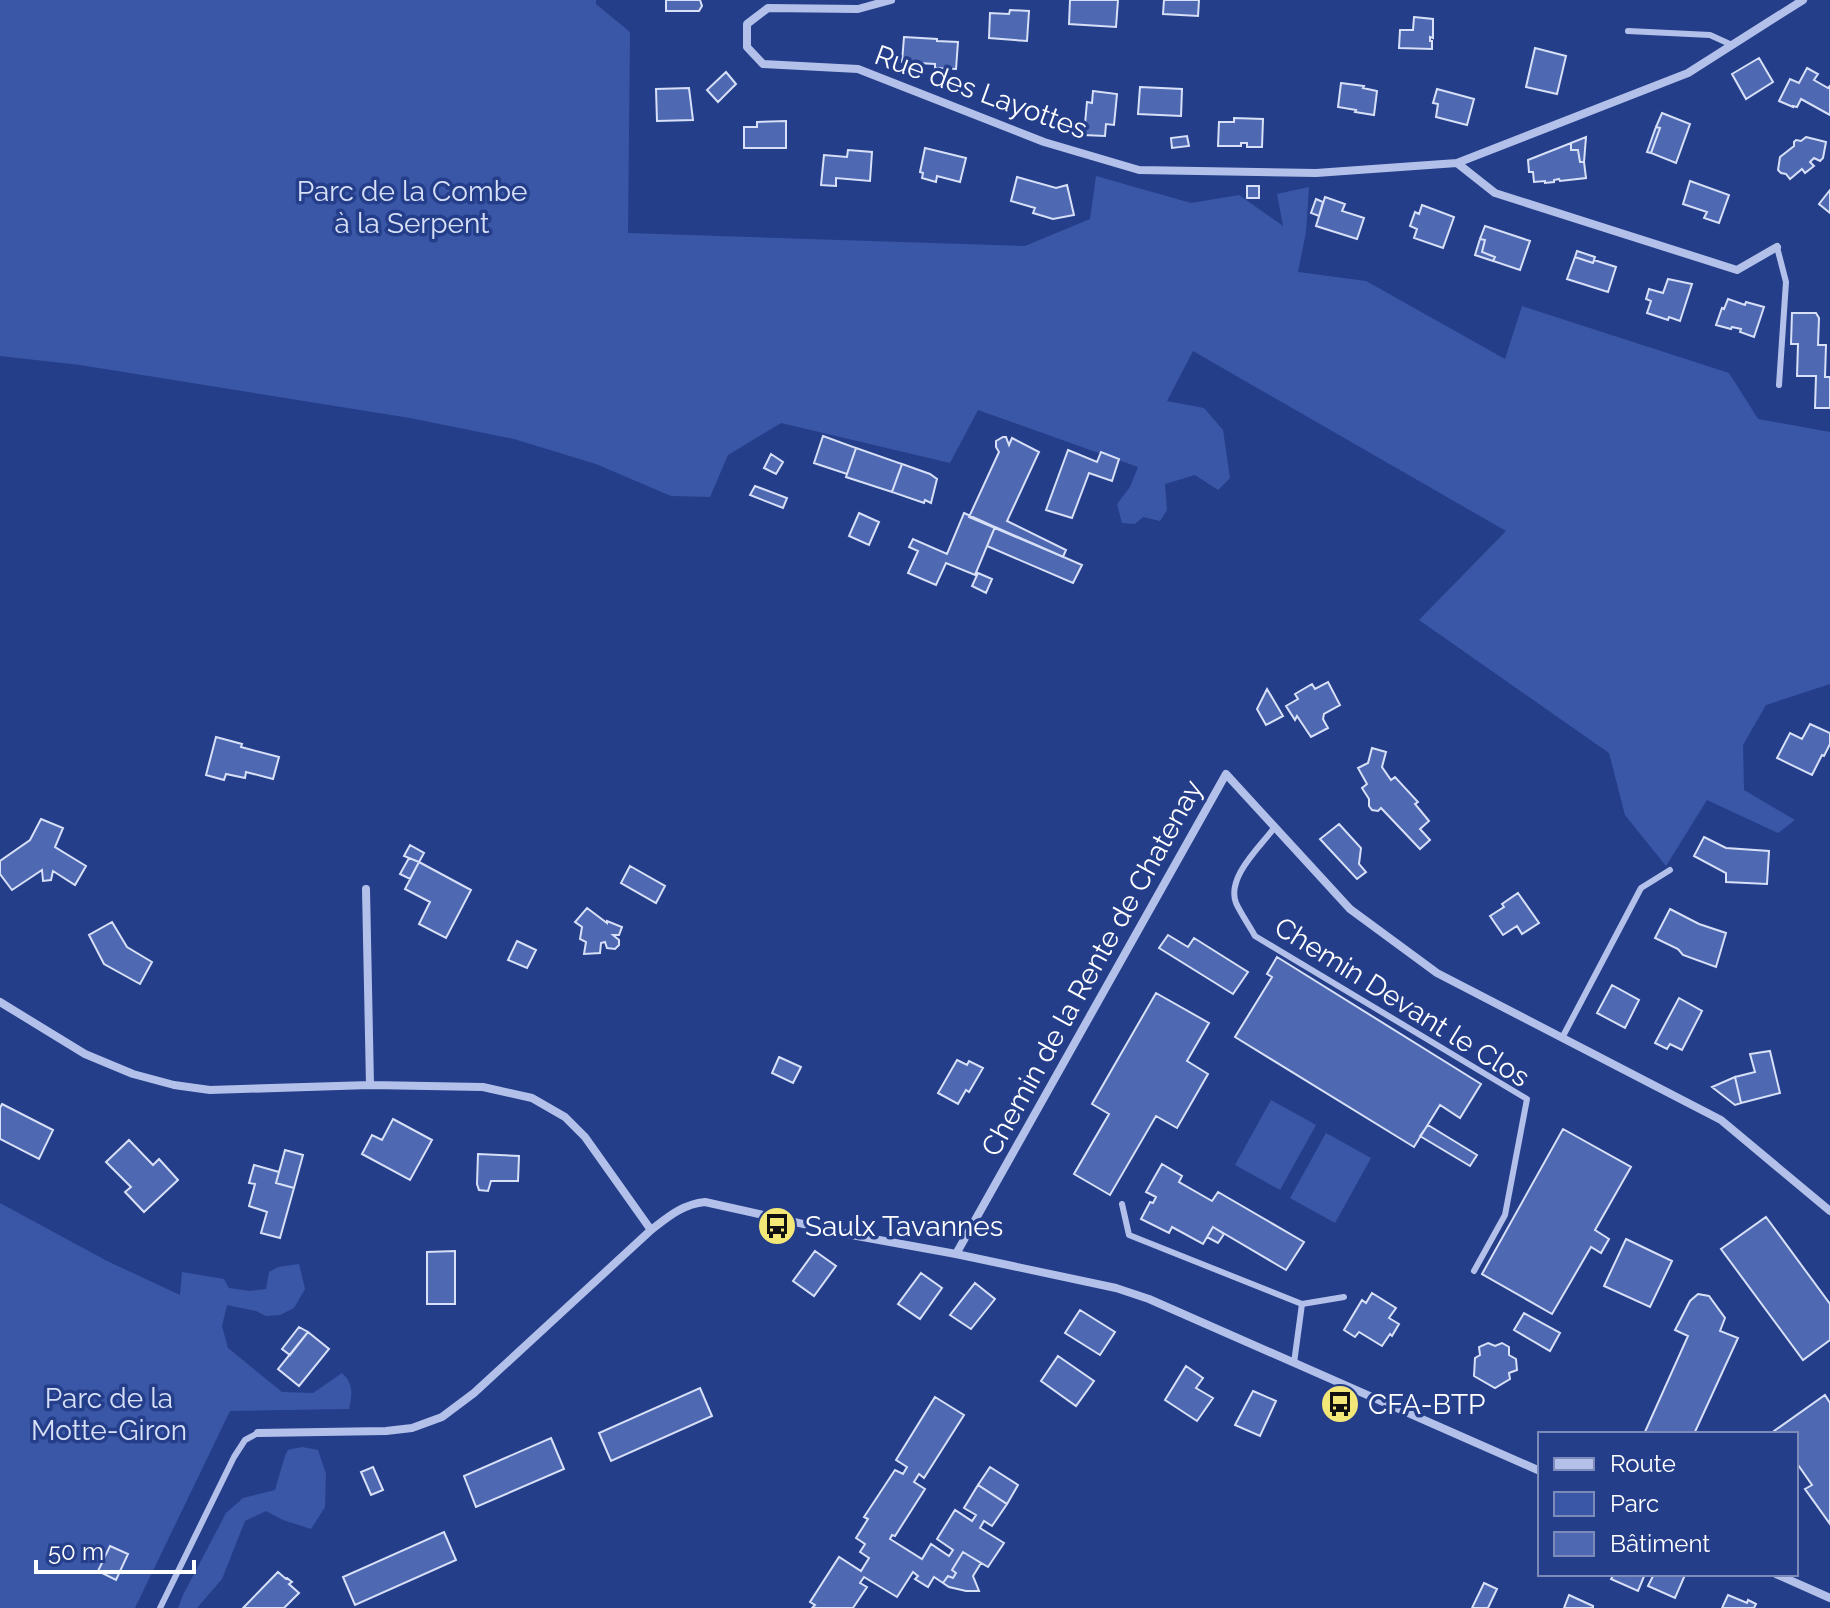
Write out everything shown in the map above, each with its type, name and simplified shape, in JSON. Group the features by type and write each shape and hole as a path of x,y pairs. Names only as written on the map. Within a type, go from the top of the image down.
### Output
{"street":[{"name":"Rue des Layottes","path":"891,0 858,9 768,8 747,24 747,47 763,64 858,69 1044,142 1139,170 1316,173 1457,163"},
{"path":"1457,163 1688,73 1803,0"},
{"path":"1457,163 1495,193 1737,270 1777,247"},
{"name":"Chemin de la Rente de Chatenay","path":"956,1254 1226,774 1350,909 1437,973 1721,1120 1830,1211"},
{"path":"366,889 370,1085"},
{"path":"0,1002 85,1054 133,1074 174,1085 210,1090 370,1085 483,1087 532,1098 565,1117 585,1137 651,1230"},
{"path":"258,1433 386,1431 412,1428 442,1417 474,1393 651,1230 692,1203 705,1202 1116,1288 1149,1299 1538,1470"},
{"path":"1780,1576 1830,1598"}],"lane":[{"path":"1628,31 1710,35 1732,45"},
{"path":"1777,247 1786,282 1779,385"},
{"name":"Chemin Devant le Clos","path":"1274,828 1251,854 1238,879 1234,900 1255,936 1527,1099 1505,1215 1474,1271"},
{"path":"1562,1038 1641,888 1670,870"},
{"path":"1122,1204 1129,1235 1302,1304 1344,1297"},
{"path":"1294,1363 1302,1304"},
{"path":"160,1608 234,1457 245,1440 258,1433"}],"green space":[{"name":"Parc de la Combe à la Serpent","path":"0,0 596,0 596,4 630,32 628,233 1025,246 1090,219 1096,176 1191,203 1239,195 1283,226 1277,194 1309,187 1306,232 1298,272 1366,281 1505,359 1522,306 1729,373 1758,419 1830,432 1830,684 1766,705 1743,745 1744,790 1795,820 1778,833 1707,800 1666,866 1625,815 1609,753 1419,620 1506,531 1193,351 1167,401 1204,408 1223,430 1230,478 1218,490 1195,475 1165,484 1167,510 1160,521 1143,517 1135,524 1122,523 1117,504 1130,487 1138,467 978,410 950,463 781,423 728,455 710,497 671,496 596,464 514,439 410,418 80,365 0,356"},
{"path":"1271,1100 1316,1125 1280,1190 1235,1165"},
{"path":"1326,1133 1371,1158 1335,1223 1290,1198"},
{"name":"Parc de la Motte-Giron","path":"0,1203 107,1261 180,1295 182,1272 224,1279 229,1288 250,1291 266,1289 269,1272 278,1267 299,1264 305,1289 294,1308 280,1315 266,1316 227,1305 222,1326 228,1348 282,1392 313,1393 342,1373 350,1385 349,1409 230,1411 135,1608 0,1608"},
{"path":"302,1447 318,1450 326,1474 325,1507 311,1529 266,1511 245,1521 222,1579 197,1608 178,1608 226,1513 243,1498 275,1490 288,1450"}],"building":[{"path":"666,0 700,0 702,6 699,11 666,11"},
{"path":"1070,0 1118,0 1116,27 1069,24"},
{"path":"1164,0 1199,0 1198,16 1163,14"},
{"path":"1010,10 1029,11 1027,41 989,38 990,13 1009,14"},
{"path":"1414,17 1433,19 1432,49 1399,48 1400,30 1413,30"},
{"path":"904,37 958,42 956,69 902,62"},
{"path":"1535,48 1566,56 1557,94 1526,87"},
{"path":"1759,58 1773,82 1746,99 1732,74"},
{"path":"1807,68 1818,74 1814,80 1828,88 1830,86 1830,115 1801,99 1797,107 1779,101 1790,79 1799,83"},
{"path":"726,72 736,84 718,102 707,90"},
{"path":"1341,83 1377,91 1374,115 1338,107"},
{"path":"1140,87 1182,89 1181,116 1138,114"},
{"path":"689,88 693,120 657,121 656,89"},
{"path":"1437,89 1474,99 1467,125 1436,117 1438,104 1433,103"},
{"path":"1093,91 1117,94 1114,125 1106,124 1105,136 1084,135 1087,102 1092,103"},
{"path":"1662,113 1690,124 1676,163 1651,153"},
{"path":"1234,118 1263,119 1262,147 1247,147 1247,143 1218,146 1219,122 1234,122"},
{"path":"786,121 786,148 744,148 744,127 757,127 757,122"},
{"path":"1656,127 1660,128 1651,153 1647,152"},
{"path":"1187,136 1189,146 1172,148 1171,138"},
{"path":"1586,137 1584,162 1580,162 1578,150 1571,150 1571,143"},
{"path":"1806,137 1826,142 1823,158 1820,161 1814,158 1810,162 1814,166 1805,173 1802,169 1790,179 1778,170 1780,157 1794,146 1796,140"},
{"path":"1571,143 1571,150 1578,150 1580,162 1584,162 1586,178 1534,182 1528,160"},
{"path":"925,148 966,158 960,182 937,176 936,182 922,178 923,173 920,172"},
{"path":"848,150 872,152 870,181 836,178 836,186 821,185 824,155 847,157"},
{"path":"1017,177 1056,188 1067,185 1074,215 1053,219 1033,213 1035,208 1011,201"},
{"path":"1690,181 1729,195 1719,223 1704,218 1707,212 1683,204"},
{"path":"1247,186 1259,186 1259,198 1247,198"},
{"path":"1830,190 1830,213 1819,204"},
{"path":"1325,197 1345,204 1342,211 1364,218 1357,239 1316,226"},
{"path":"1316,199 1323,202 1319,216 1311,213"},
{"path":"1422,205 1454,217 1443,248 1414,238 1417,229 1410,226 1415,212 1419,214"},
{"path":"1485,226 1530,241 1520,270 1493,261 1495,257 1482,252 1485,240 1480,239"},
{"path":"1480,239 1485,240 1482,252 1495,257 1493,261 1475,255"},
{"path":"1577,251 1595,257 1593,263 1575,257"},
{"path":"1575,257 1616,267 1608,292 1567,279"},
{"path":"1668,279 1692,284 1680,321 1647,313 1651,301 1646,299 1649,289 1663,293"},
{"path":"1728,299 1764,307 1754,337 1740,332 1741,329 1716,325"},
{"path":"1792,313 1816,313 1819,318 1818,345 1826,345 1825,377 1830,377 1830,408 1815,408 1816,376 1797,376 1798,344 1791,344"},
{"path":"823,436 856,448 847,474 814,463"},
{"path":"1003,437 1009,445 1012,438 1039,452 1007,521 1066,550 1063,557 969,517 999,452 996,441"},
{"path":"856,448 902,464 892,492 846,477"},
{"path":"1068,450 1097,462 1101,452 1119,459 1112,481 1089,473 1072,518 1046,510"},
{"path":"771,454 783,462 776,474 764,468"},
{"path":"902,464 937,479 931,503 892,492"},
{"path":"755,486 787,498 783,508 750,495"},
{"path":"859,513 879,522 869,545 849,536"},
{"path":"964,513 995,527 975,575 946,563 936,585 908,573 918,551 909,547 913,539 947,554"},
{"path":"995,527 1082,565 1073,583 987,546"},
{"path":"978,573 992,579 986,593 972,586"},
{"path":"1328,682 1340,705 1324,714 1328,728 1311,737 1286,706 1298,699 1295,694 1312,684 1315,689"},
{"path":"1267,689 1283,716 1266,725 1257,709"},
{"path":"1810,724 1830,733 1830,744 1812,775 1777,758 1790,733 1802,739"},
{"path":"216,737 279,757 273,779 246,772 245,778 226,774 224,780 206,775"},
{"path":"1372,748 1386,752 1382,767 1391,780 1395,777 1418,802 1415,804 1429,821 1420,829 1430,840 1420,849 1381,808 1372,810 1369,806 1369,799 1362,788 1367,784 1358,768 1368,763"},
{"path":"41,819 63,828 55,847 86,866 75,885 53,871 51,880 43,881 42,870 12,890 0,874 0,861 30,840"},
{"path":"1339,824 1361,848 1359,864 1366,872 1357,879 1320,839"},
{"path":"1704,837 1726,848 1769,851 1767,884 1726,882 1726,873 1694,856"},
{"path":"410,845 424,853 419,862 404,856"},
{"path":"409,858 419,862 410,879 400,874"},
{"path":"419,862 471,890 446,938 419,924 430,902 405,889"},
{"path":"630,866 665,886 656,903 621,883"},
{"path":"1518,893 1539,923 1522,934 1517,926 1503,935 1490,916"},
{"path":"587,908 607,923 622,927 619,935 613,935 619,940 615,949 607,948 605,942 601,943 600,953 584,954 586,942 580,939 582,927 575,922"},
{"path":"1670,909 1726,933 1716,967 1683,955 1678,949 1655,938"},
{"path":"112,922 127,947 152,962 140,984 104,964 89,935"},
{"path":"1168,935 1188,947 1194,938 1248,972 1233,994 1159,948"},
{"path":"517,941 536,950 527,968 508,960"},
{"path":"1277,957 1481,1084 1460,1118 1440,1105 1414,1147 1235,1037 1272,977 1267,974"},
{"path":"1612,985 1639,1000 1625,1028 1597,1013"},
{"path":"1156,993 1209,1023 1187,1061 1208,1074 1177,1128 1156,1116 1110,1195 1074,1174 1109,1114 1092,1104"},
{"path":"1679,998 1702,1011 1682,1050 1670,1044 1667,1049 1655,1043"},
{"path":"1770,1051 1780,1093 1741,1103 1735,1077 1755,1072 1750,1054"},
{"path":"779,1057 801,1067 793,1083 772,1073"},
{"path":"957,1060 967,1065 969,1061 983,1068 958,1104 938,1093"},
{"path":"1735,1077 1741,1103 1735,1105 1712,1087"},
{"path":"2,1104 53,1130 39,1159 0,1139"},
{"path":"393,1119 432,1140 410,1180 362,1154 372,1135 382,1140"},
{"path":"1428,1125 1477,1155 1470,1166 1420,1136"},
{"path":"1563,1129 1631,1167 1595,1230 1609,1239 1601,1253 1591,1247 1552,1314 1482,1274"},
{"path":"129,1140 153,1165 159,1159 178,1180 144,1212 125,1192 131,1187 106,1162"},
{"path":"285,1150 303,1155 294,1188 276,1183"},
{"path":"478,1154 519,1156 518,1181 491,1181 488,1191 479,1190"},
{"path":"1162,1164 1182,1176 1179,1182 1212,1201 1218,1192 1304,1242 1286,1270 1213,1227 1203,1244 1172,1227 1169,1233 1141,1219 1156,1197 1146,1192"},
{"path":"254,1165 279,1172 276,1183 294,1188 280,1238 261,1233 267,1212 249,1206 255,1184 249,1183"},
{"path":"1766,1217 1830,1304 1830,1340 1803,1360 1721,1249"},
{"path":"1213,1227 1224,1234 1218,1243 1207,1237"},
{"path":"1626,1239 1672,1261 1650,1307 1604,1286"},
{"path":"455,1251 455,1304 427,1304 427,1252"},
{"path":"815,1251 836,1266 814,1296 793,1281"},
{"path":"921,1273 942,1288 920,1319 898,1304"},
{"path":"975,1283 995,1299 971,1329 950,1315"},
{"path":"1372,1293 1396,1308 1389,1318 1399,1324 1382,1346 1359,1332 1355,1337 1344,1330 1362,1300 1366,1303"},
{"path":"1698,1294 1709,1296 1725,1318 1720,1331 1738,1338 1695,1432 1645,1432 1688,1336 1675,1330 1690,1301"},
{"path":"1080,1310 1115,1332 1100,1355 1065,1333"},
{"path":"1524,1313 1560,1333 1550,1351 1514,1330"},
{"path":"299,1327 308,1332 290,1355 282,1349"},
{"path":"308,1332 329,1349 299,1386 278,1369"},
{"path":"1488,1343 1495,1346 1502,1343 1509,1347 1509,1355 1516,1359 1517,1370 1509,1373 1510,1379 1495,1388 1474,1376 1479,1347"},
{"path":"1058,1356 1094,1381 1076,1406 1041,1381"},
{"path":"1186,1366 1203,1378 1196,1388 1213,1398 1197,1421 1165,1400"},
{"path":"700,1388 712,1416 611,1461 599,1433"},
{"path":"1253,1391 1276,1401 1260,1436 1235,1425"},
{"path":"1825,1395 1830,1403 1830,1524 1805,1489 1812,1485 1798,1465 1798,1432 1774,1431"},
{"path":"935,1397 964,1415 924,1478 919,1474 914,1482 925,1489 890,1539 922,1559 931,1544 949,1556 953,1550 937,1539 955,1510 972,1521 976,1515 964,1508 978,1485 1007,1504 992,1526 984,1521 980,1528 1004,1543 988,1567 963,1552 952,1570 956,1573 953,1578 948,1576 943,1583 934,1577 928,1587 915,1579 918,1576 913,1572 897,1597 864,1577 860,1583 867,1587 853,1608 812,1608 815,1605 810,1602 839,1557 861,1571 869,1558 860,1552 865,1544 856,1538 868,1519 864,1517 895,1470 903,1474 907,1467 896,1460"},
{"path":"551,1438 564,1469 476,1507 464,1476"},
{"path":"373,1467 383,1490 371,1495 361,1472"},
{"path":"990,1467 1018,1485 1007,1504 978,1485"},
{"path":"444,1532 456,1560 355,1605 343,1577"},
{"path":"110,1546 128,1554 116,1580 98,1571"},
{"path":"963,1552 981,1563 973,1576 979,1591 966,1591 943,1583 948,1576 953,1578 956,1573 952,1570"},
{"path":"278,1572 292,1582 289,1584 299,1593 284,1608 243,1608"},
{"path":"1613,1576 1644,1576 1638,1591 1611,1579"},
{"path":"1653,1576 1685,1576 1675,1598 1648,1586"},
{"path":"1484,1583 1497,1589 1488,1608 1472,1608"},
{"path":"1569,1595 1593,1606 1593,1608 1564,1608"},
{"path":"1728,1595 1756,1604 1754,1608 1722,1608"}],"place":[{"name":"Saulx Tavannes","path":"777,1226"},
{"name":"CFA-BTP","path":"1340,1404"}]}
